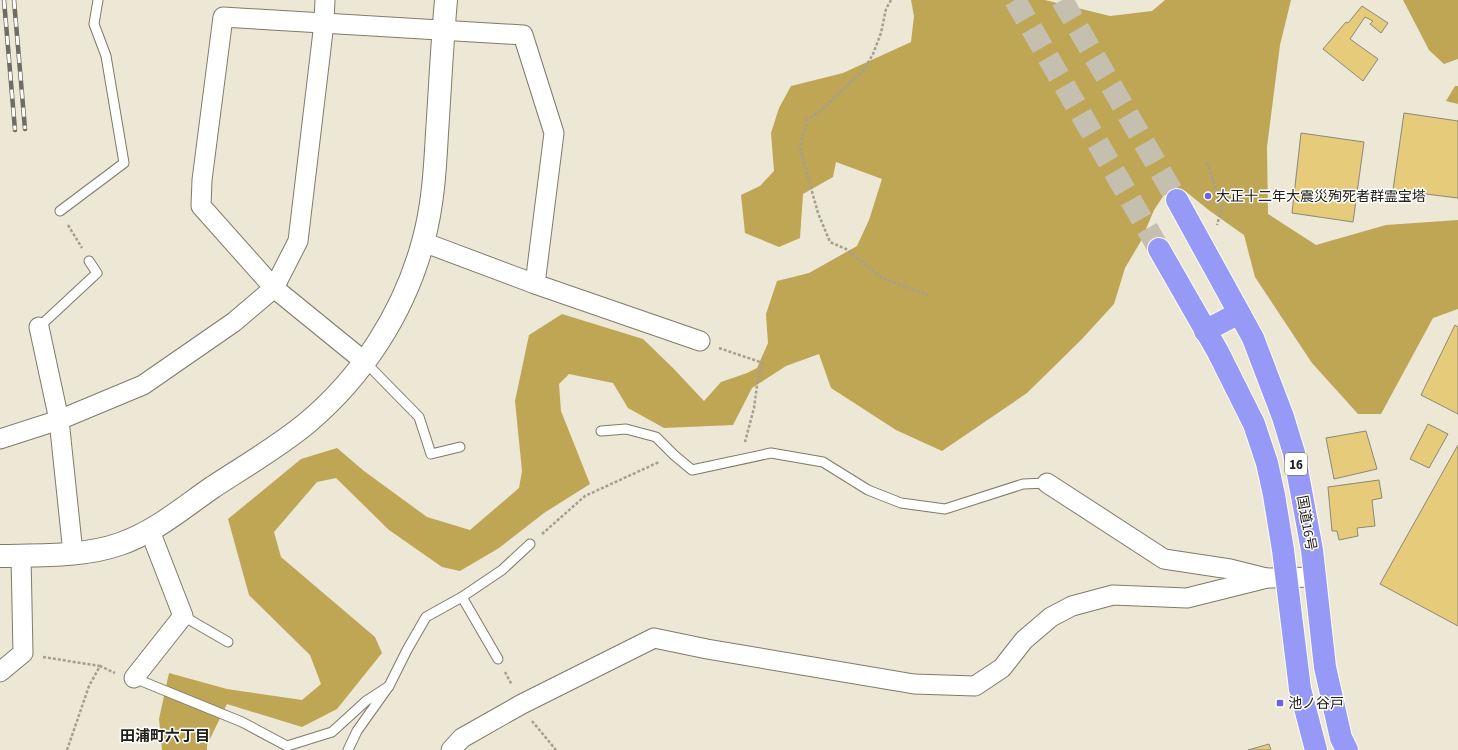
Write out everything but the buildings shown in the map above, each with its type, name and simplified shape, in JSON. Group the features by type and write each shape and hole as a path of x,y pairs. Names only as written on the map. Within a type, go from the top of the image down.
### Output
{"highway":[{"name":"国道16号","path":"1177,200 1253,338 1283,416 1294,453 1312,550 1325,668 1341,738 1347,750"},
{"name":"国道16号","path":"1158,250 1218,352 1254,424 1267,463 1283,550 1276,578 1300,689 1316,750"},
{"path":"1205,331 1239,313"}],"street":[{"path":"0,438 59,420 143,385 234,322 274,288 298,241 324,23 325,0"},
{"path":"0,672 23,653 11,556 100,550 121,544 150,531 306,424 345,386 365,362 384,333 410,281 423,242 430,214 434,180 446,0"},
{"path":"365,362 274,288 201,206 202,180 223,17 523,34 554,132 535,284"},
{"path":"423,242 535,284 700,341"},
{"path":"38,327 59,420 73,553"},
{"path":"1047,483 1164,559 1276,578"},
{"path":"134,678 183,616 150,531"},
{"path":"451,750 462,738 522,704 654,638 708,649 914,684 975,686 1002,668 1024,640 1051,617 1072,606 1114,596 1186,598 1276,578 1315,576"}],"lane":[{"path":"60,211 124,163 106,56 94,24 98,0"},
{"path":"38,327 97,273 89,261"},
{"path":"365,362 419,417 431,454 460,447"},
{"path":"601,431 626,429 656,437 692,470 771,452 823,462 868,490 901,503 946,509 1023,484 1047,483"},
{"path":"348,750 357,731 389,686 426,617 462,597 502,570 530,544"},
{"path":"462,597 498,659"},
{"path":"183,616 228,642"},
{"path":"134,678 242,722 287,746 332,732 366,701 389,686"}],"path":[{"path":"891,0 886,8 881,33 873,54 864,70 820,111 807,120 800,148 818,213 830,242 846,249 882,278 928,296"},
{"path":"1207,162 1222,207 1217,227"},
{"path":"60,211 89,261"},
{"path":"700,341 763,363 758,378 754,408 740,460"},
{"path":"530,544 585,496 674,455"},
{"path":"23,653 100,666 122,677 134,678"},
{"path":"498,659 533,724 556,750"},
{"path":"67,750 89,686 100,666"}],"shaded area":[{"path":"911,0 1045,0 1110,16 1152,11 1165,0 1291,0 1280,45 1267,147 1268,214 1316,245 1386,225 1458,220 1458,309 1433,318 1381,414 1358,414 1312,363 1255,277 1244,235 1185,191 1164,195 1154,210 1141,241 1125,268 1114,304 1082,339 1027,393 942,451 896,430 831,388 819,354 786,366 752,388 733,425 664,428 628,408 613,383 569,374 559,384 561,411 590,484 544,513 499,548 460,571 442,567 389,530 336,478 317,482 274,532 281,557 375,637 382,653 337,709 302,727 227,704 207,745 207,750 162,750 159,719 169,673 227,689 302,700 321,684 310,655 249,595 228,519 301,459 337,448 364,471 427,517 470,530 519,488 522,471 515,401 529,335 562,314 643,339 704,401 721,382 757,368 768,343 766,314 777,281 809,273 857,246 869,220 882,179 836,162 833,177 803,194 800,238 779,247 745,233 741,195 760,186 774,171 771,133 779,108 791,86 843,73 911,42 914,16"},
{"path":"1403,0 1458,0 1458,59 1444,64 1429,50"},
{"path":"1455,86 1458,86 1458,104 1446,101"}],"tunnel":[{"path":"1015,0 1159,249"},
{"path":"1062,0 1177,200"}],"railway":[{"path":"4,0 15,130"},
{"path":"14,0 25,129"}],"place":[{"name":"大正十二年大震災殉死者群霊宝塔","path":"1208,196"},
{"name":"池ノ谷戸","path":"1280,703"}],"district":[{"name":"田浦町六丁目","path":"165,736"}]}
